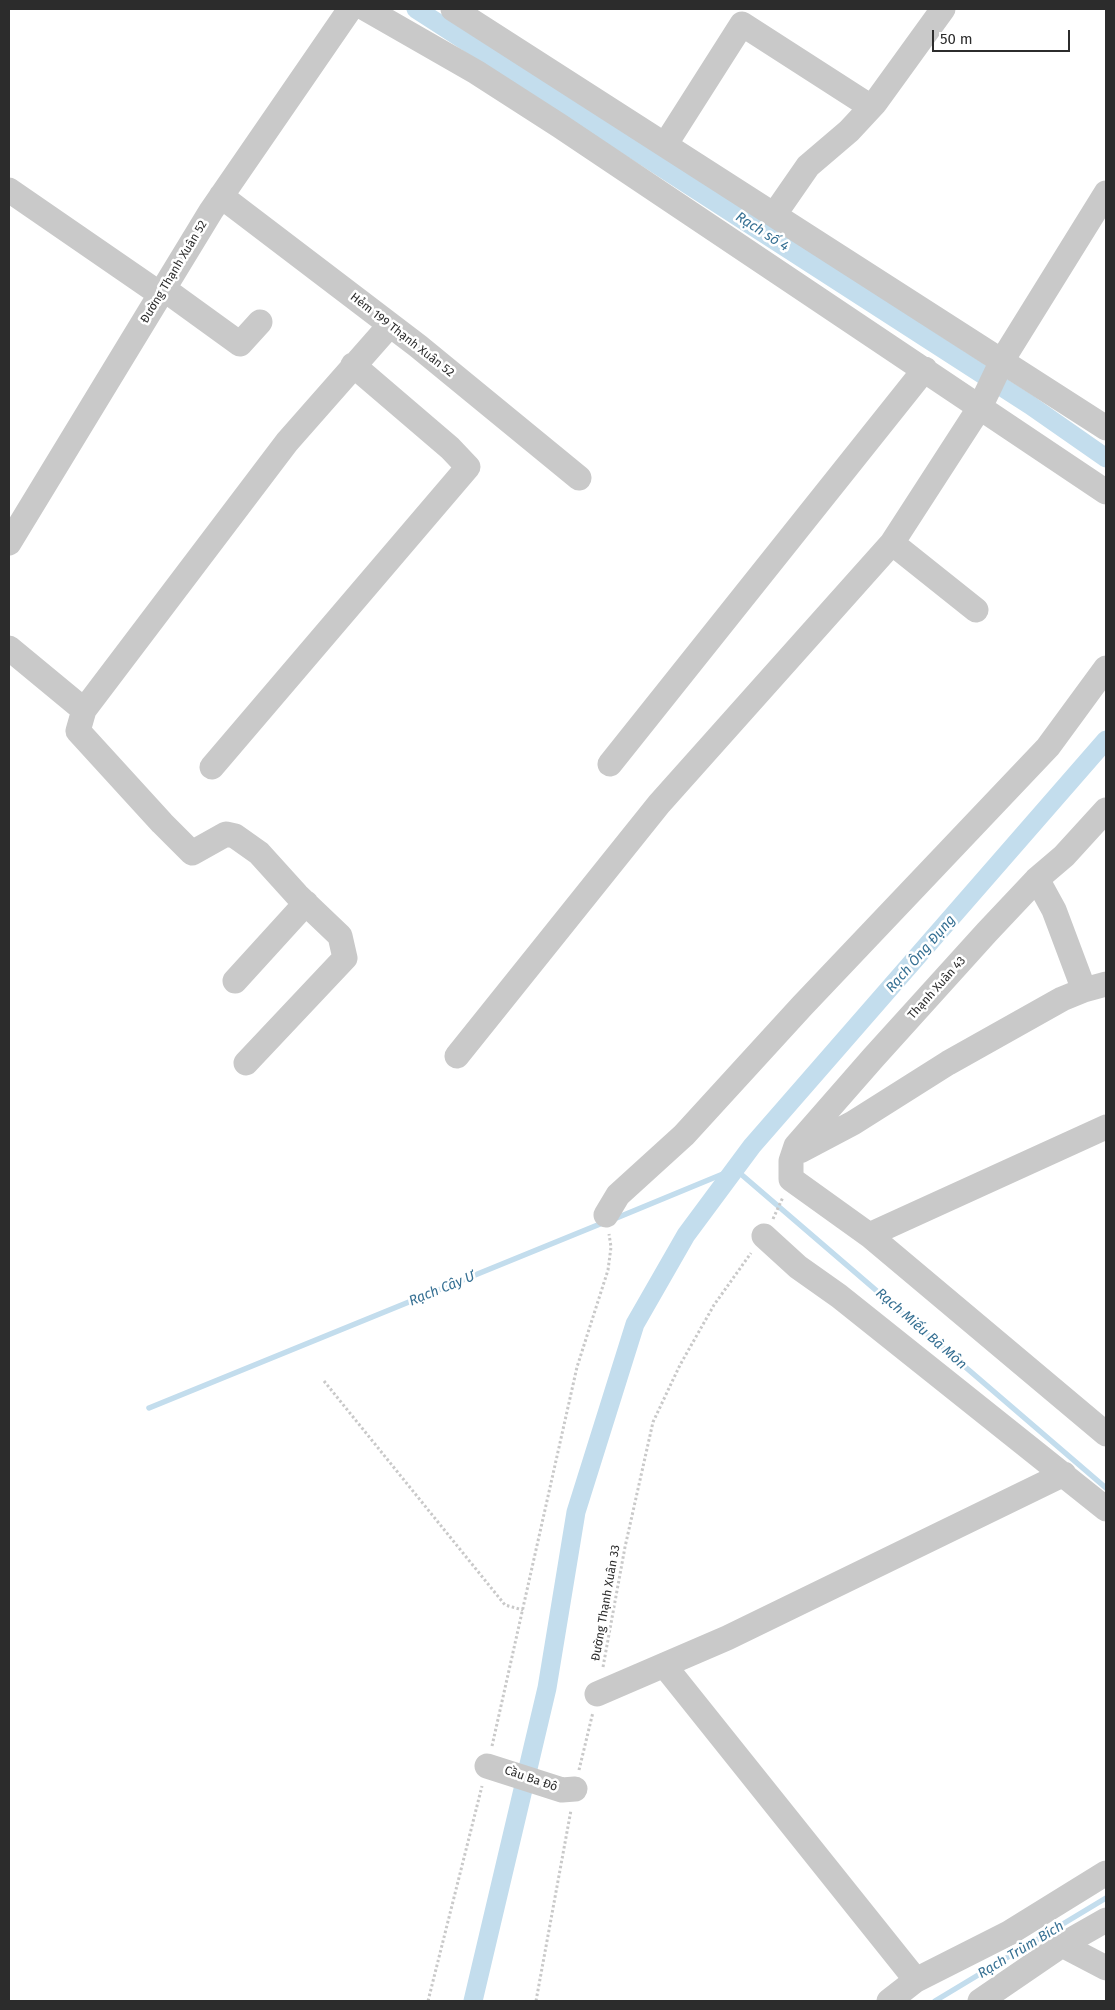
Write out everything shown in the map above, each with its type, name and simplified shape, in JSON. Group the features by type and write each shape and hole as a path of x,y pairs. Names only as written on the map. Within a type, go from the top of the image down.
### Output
{"street":[{"name":"Đường Thạnh Xuân 52","path":"9,543 221,196 350,9"},
{"path":"366,9 484,77 980,406 1106,492"},
{"path":"453,9 1106,428"},
{"path":"774,216 808,166 849,131 871,107 942,9"},
{"path":"665,145 740,16 871,107"},
{"path":"9,190 240,344 260,322"},
{"path":"457,1056 659,804 892,543 980,406 1002,360 1106,193"},
{"name":"Hẻm 199 Thạnh Xuân 52","path":"221,196 390,325 579,478"},
{"path":"246,1063 345,958 340,936 258,853 235,836 226,834 192,853 78,731 84,710 287,442 390,325"},
{"path":"212,767 468,467 450,448 353,365"},
{"path":"610,764 925,370"},
{"path":"892,543 976,610"},
{"path":"9,648 84,710"},
{"path":"606,1215 618,1195 684,1135 802,1006 1048,747 1106,668"},
{"name":"Thạnh Xuân 43","path":"789,1177 796,1146 873,1058 1037,879 1064,856 1106,810"},
{"path":"1037,879 1095,987 1062,999 948,1063 853,1123 789,1177 869,1235 1106,1434"},
{"path":"235,981 306,903"},
{"path":"869,1235 1106,1127"},
{"path":"768,1228 798,1267 839,1296 1064,1474 1106,1510"},
{"path":"597,1694 727,1638 1064,1474"},
{"path":"664,1665 916,1980"},
{"name":"Cầu Ba Đô","path":"493,1767 568,1789"},
{"path":"888,2001 916,1980 1009,1933 1106,1873"},
{"path":"980,2001 1062,1945 1106,1920"},
{"path":"1062,1945 1106,1968"}],"path":[{"name":"Đường Thạnh Xuân 33","path":"536,2001 568,1789 597,1694 653,1422 680,1365 714,1305 768,1228 789,1177"},
{"path":"428,2001 493,1767 523,1610 578,1367 608,1270 611,1247"},
{"path":"324,1381 505,1605 523,1610"}],"waterway":[{"name":"Rạch số 4","path":"416,9 1030,405 1106,458"},
{"name":"Rạch Ông Đụng","path":"473,2001 547,1688 576,1512 635,1324 686,1235 752,1146 1106,740"},
{"name":"Rạch Miếu Bà Môn","path":"614,1219 735,1169 1106,1488"},
{"name":"Rạch Cây Ư","path":"149,1408 605,1222"},
{"name":"Rạch Trùm Bích","path":"935,2001 1106,1898"}]}
